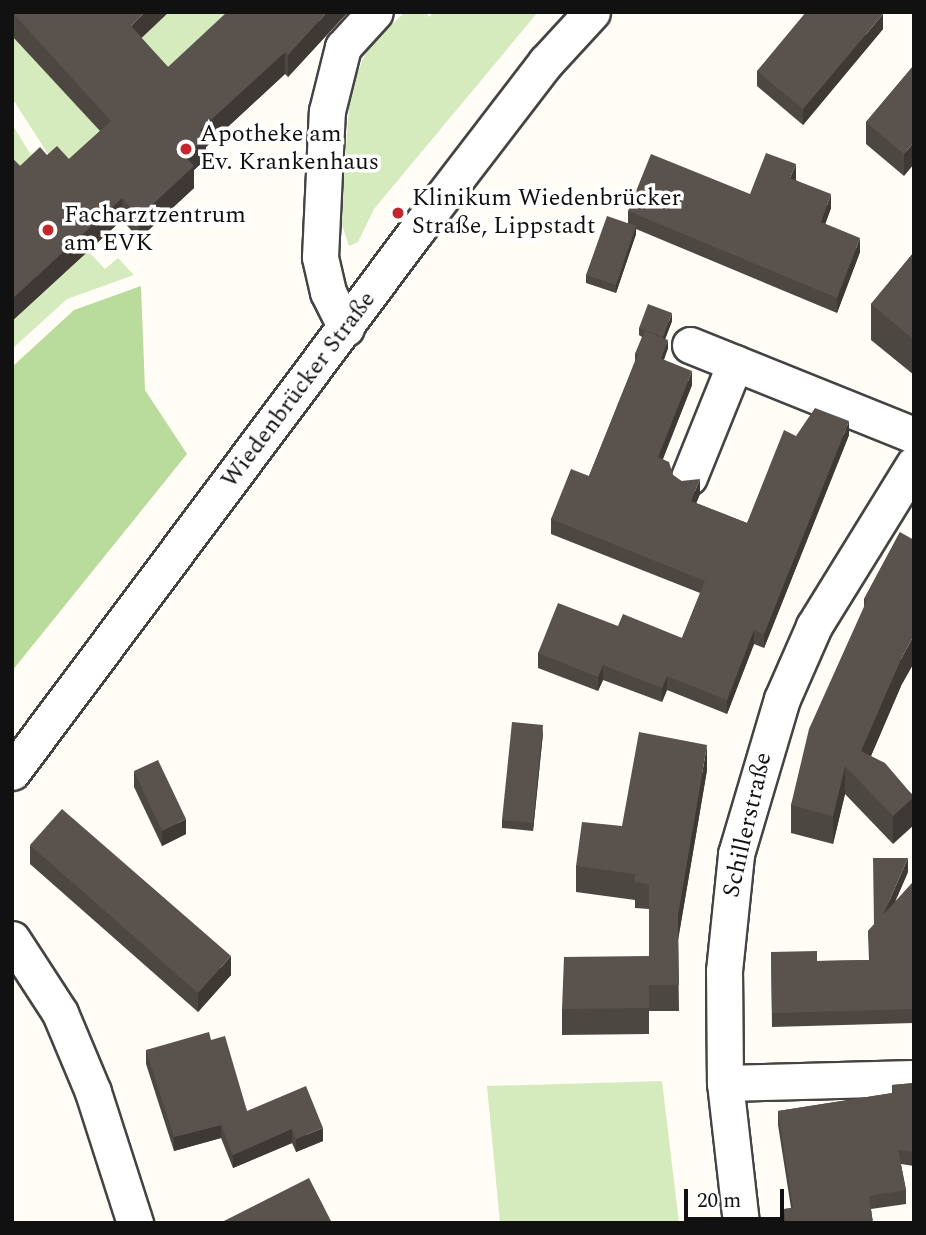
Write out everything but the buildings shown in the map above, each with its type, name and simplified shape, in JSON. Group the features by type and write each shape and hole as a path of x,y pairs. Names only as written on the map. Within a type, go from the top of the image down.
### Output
{"street":[{"path":"346,328 328,292 320,257 331,83 343,47 375,12"},
{"name":"Wiedenbrücker Straße","path":"12,772 546,62 592,12"},
{"path":"690,345 914,435"},
{"path":"689,477 735,363"},
{"name":"Schillerstraße","path":"741,1223 724,1083 727,915 753,785 782,699 814,626 914,464"},
{"path":"12,939 60,1013 93,1092 135,1223"},
{"path":"724,1083 914,1078"}],"green space":[{"path":"169,12 251,12 168,89 131,48"},
{"path":"405,12 426,12 429,17 434,12 538,12 374,209 358,242 349,246 341,222 350,91 368,47"},
{"path":"12,36 111,143 57,168 12,98"},
{"path":"12,124 40,170 12,180"},
{"path":"88,251 105,269 118,258 134,275 67,299 12,349 12,321"},
{"path":"141,286 145,390 187,454 12,671 12,367 74,310"},
{"path":"662,1081 679,1223 500,1223 487,1086"}],"place":[{"name":"Apotheke am Ev. Krankenhaus","path":"186,149"},
{"name":"Klinikum Wiedenbrücker Straße, Lippstadt","path":"398,213"},
{"name":"Facharztzentrum am EVK","path":"48,230"}]}
